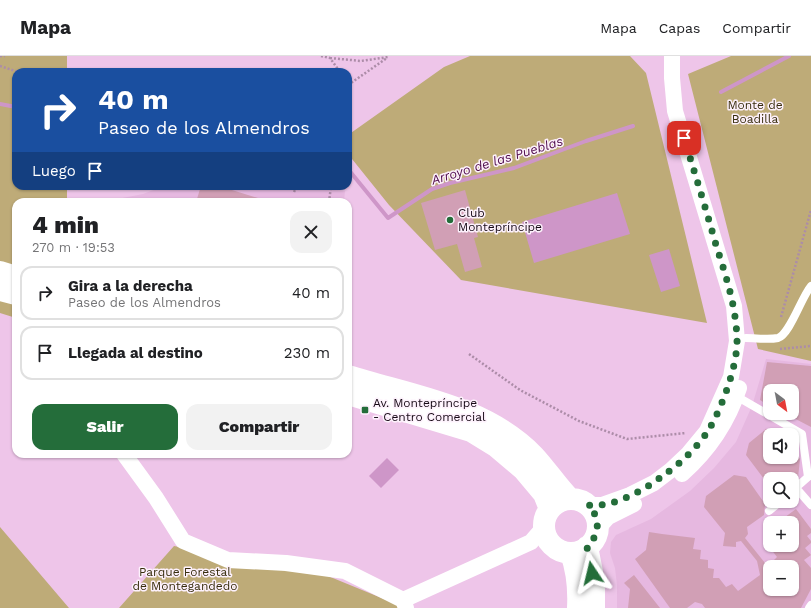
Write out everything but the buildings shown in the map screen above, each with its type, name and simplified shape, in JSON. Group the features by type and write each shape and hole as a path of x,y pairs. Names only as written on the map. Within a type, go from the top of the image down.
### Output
{"street":[{"path":"127,458 156,498 183,541 228,560 286,563 345,571 404,604 544,530 559,502 579,502 595,506 612,502 654,483 688,454 708,431 731,377 737,341 734,306 675,111 672,56"},
{"path":"598,528 608,517 667,487 700,458 720,430 736,396 742,376 746,338 745,307 684,107 672,78"},
{"path":"0,272 12,276"},
{"path":"0,290 12,293"},
{"path":"352,377 459,409 481,418 507,434 534,456 579,502 597,517 598,528 595,538 579,550 559,550 544,530 544,494 523,469 497,447 472,431 352,395"},
{"path":"578,608 578,587 575,565 579,550"},
{"path":"579,550 594,582 594,608"}],"lane":[{"path":"746,338 775,338 786,332 805,293 811,286"},
{"path":"736,396 802,434 808,477 799,485"},
{"path":"799,494 811,505"},
{"path":"769,511 773,508"}],"path":[{"path":"321,56 361,61 388,56"},
{"path":"352,82 388,56"},
{"path":"330,58 338,68"},
{"path":"0,66 12,70"},
{"path":"775,338 811,210"},
{"path":"469,354 520,390 579,421 627,439 708,431"}],"shaded area":[{"path":"154,190 345,191 344,198 122,198 143,194"},
{"path":"617,193 630,234 534,263 522,222"},
{"path":"669,249 680,286 661,292 649,255"},
{"path":"766,359 811,364 811,608 617,608 615,568 610,553 611,542 616,535 651,519 690,491 714,468 736,442 752,406"},
{"path":"387,458 399,470 381,488 369,476"}],"green space":[{"path":"0,56 67,56 67,68 12,68 12,190 67,190 67,198 12,198 12,317 0,313"},
{"path":"470,56 630,56 646,73 707,323 461,280 389,205 352,159 352,132 444,67"},
{"name":"Monte de Boadilla","path":"731,56 811,56 811,361 758,349 688,74"},
{"path":"0,527 69,608 0,608"},
{"name":"Parque Forestal de Montegandedo","path":"174,546 328,576 401,606 402,608 119,608"}],"waterway":[{"path":"721,92 789,56"},
{"name":"Arroyo de las Pueblas","path":"0,104 12,106"},
{"name":"Arroyo de las Pueblas","path":"352,174 388,218 432,189 450,183 514,168 586,141 633,126"}],"place":[{"name":"Club Montepríncipe","path":"450,220"},
{"name":"Av. Montepríncipe - Centro Comercial","path":"365,410"}],"route":[{"path":"592,573 587,547 595,538 598,522 592,508 588,505 602,505 630,495 654,483 671,470 688,454 708,431 731,377 737,341 734,306 684,138"}]}
